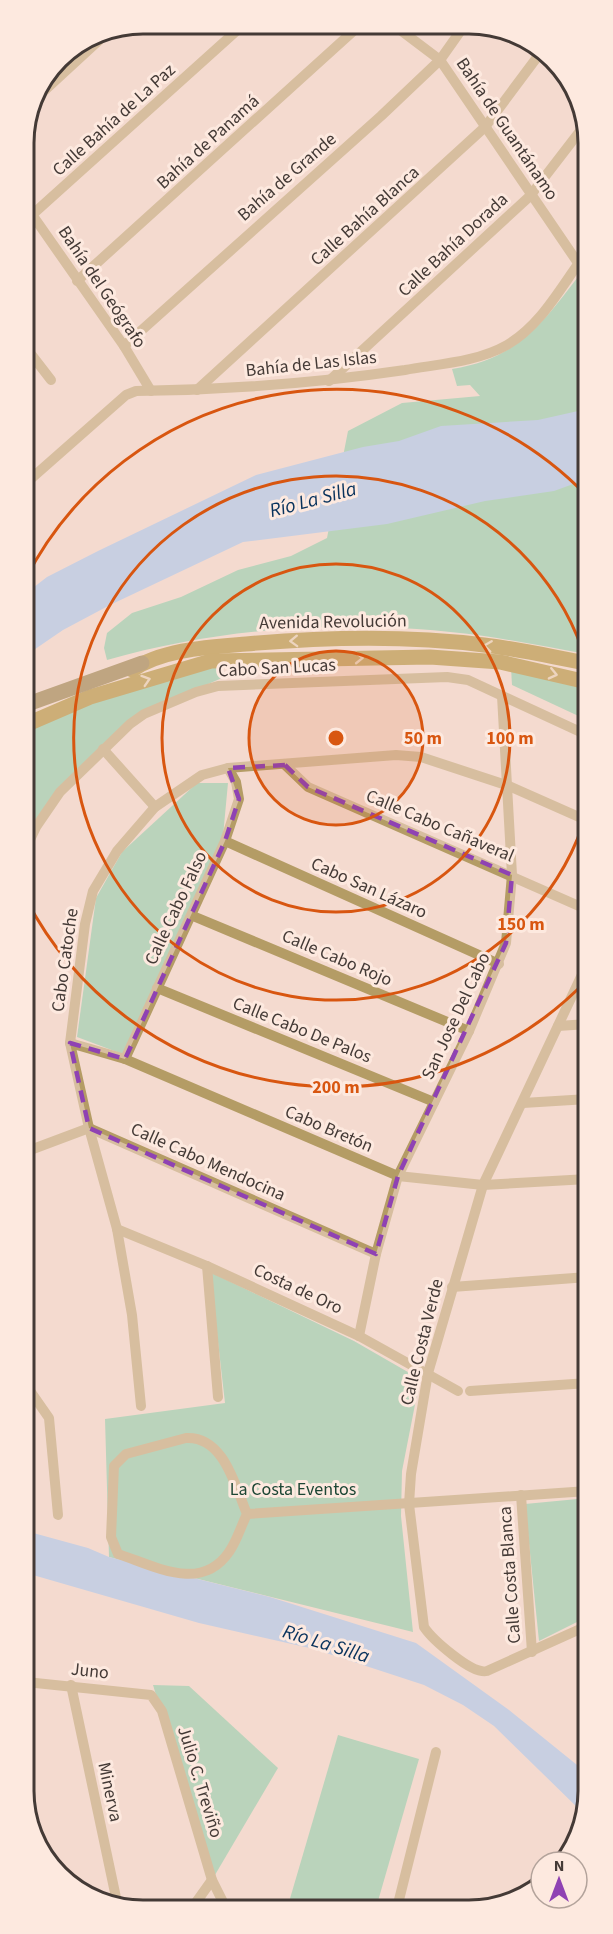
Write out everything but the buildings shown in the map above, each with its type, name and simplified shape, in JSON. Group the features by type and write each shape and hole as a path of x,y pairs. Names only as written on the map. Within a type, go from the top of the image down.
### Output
{"main road":[{"name":"Avenida Revolución","path":"90,697 142,663 207,647 354,639 422,639 483,645 578,661"},
{"name":"Avenida Revolución","path":"35,721 90,697 211,661 430,657 501,662 578,680"},
{"path":"35,701 142,663"}],"street":[{"name":"Bahía de Panamá","path":"77,281 351,34"},
{"name":"Bahía de Guantánamo","path":"406,34 440,60 530,196 578,263"},
{"name":"Bahía de Grande","path":"124,346 381,117 440,60 458,34"},
{"name":"Calle Bahía de La Paz","path":"35,212 232,35"},
{"path":"54,82 90,49"},
{"name":"Calle Bahía Blanca","path":"197,390 485,127 537,58"},
{"name":"Calle Bahía Dorada","path":"329,381 530,196 578,134"},
{"name":"Bahía del Geógrafo","path":"35,217 124,346 151,391"},
{"name":"Bahía de Las Islas","path":"35,475 126,395 151,391 329,381 479,357 507,345 533,326 578,263"},
{"path":"35,359 51,380"},
{"name":"Cabo San Lucas","path":"35,830 60,792 103,749 144,714 218,686 447,677 468,680 578,730"},
{"name":"San Jose Del Cabo","path":"359,1336 376,1254 398,1176 469,1031 506,943 512,875 509,786 502,696"},
{"path":"103,749 154,807"},
{"name":"Cabo Catoche","path":"141,1406 132,1315 117,1229 89,1128 70,1043 85,924 93,891 117,851 154,807 202,775 228,768 396,755 422,757 509,786 578,817"},
{"name":"Calle Cabo Cañaveral","path":"285,765 308,787 578,905"},
{"name":"Calle Cabo Falso","path":"125,1059 193,916 225,841 239,799 236,782 228,768"},
{"name":"Cabo San Lázaro","path":"225,841 499,964"},
{"name":"Calle Cabo Rojo","path":"193,916 469,1031"},
{"name":"Calle Costa Verde","path":"532,1652 481,1673 428,1634 424,1627 409,1504 411,1474 428,1373 483,1185 578,983"},
{"name":"Calle Cabo De Palos","path":"157,988 434,1102"},
{"path":"558,1026 578,1024"},
{"name":"Cabo Bretón","path":"70,1043 125,1059 398,1176 483,1185 578,1180"},
{"path":"523,1103 578,1099"},
{"path":"34,1149 89,1128"},
{"name":"Calle Cabo Mendocina","path":"89,1128 376,1254"},
{"name":"Costa de Oro","path":"117,1229 207,1266 359,1336 464,1391 578,1384"},
{"path":"207,1266 218,1397"},
{"path":"452,1287 578,1278"},
{"path":"34,1397 49,1418 58,1515"},
{"path":"186,1438 200,1438 218,1451 247,1514 229,1552 221,1561 208,1571 187,1576 118,1554 115,1550 111,1537 112,1472 126,1455 186,1438"},
{"path":"247,1514 578,1492"},
{"name":"Calle Costa Blanca","path":"521,1495 532,1652"},
{"path":"532,1652 578,1630"},
{"name":"Juno","path":"34,1683 151,1695"},
{"name":"Minerva","path":"71,1685 116,1896"},
{"name":"Julio C. Treviño","path":"151,1695 162,1711 212,1880 220,1900"},
{"path":"399,1900 436,1752"},
{"path":"198,1900 212,1880"}],"highlighted area":[{"path":"285,765 308,787 512,875 506,943 398,1176 376,1254 89,1128 70,1043 125,1059 225,841 239,799 228,768"}],"green space":[{"path":"578,277 578,652 497,638 436,631 341,627 294,628 200,639 107,660 104,648 107,633 132,613 181,597 238,570 291,556 327,538 348,431 402,403 480,396 470,385 457,386 452,369 476,364 515,345 531,332 559,302"},
{"path":"223,657 222,678 137,715 58,790 35,828 35,723"},
{"path":"511,668 578,685 578,716 512,685"},
{"path":"197,783 228,783 223,836 125,1055 77,1037 96,898 122,852"},
{"name":"La Costa Eventos","path":"210,1272 354,1341 420,1379 402,1471 401,1516 413,1632 109,1557 105,1419 225,1403"},
{"path":"578,1499 578,1622 539,1641 525,1504"},
{"path":"153,1685 189,1686 278,1768 212,1880"},
{"path":"338,1735 419,1759 378,1900 290,1900"}],"water":[{"name":"Río La Silla","path":"578,411 578,482 554,491 485,501 387,524 243,542 110,605 63,630 35,649 35,586 47,577 98,551 256,475 363,447 399,441 441,426 538,420"},
{"name":"Río La Silla","path":"34,1533 88,1548 109,1557 270,1597 416,1643 509,1710 578,1766 577,1807 494,1726 463,1705 424,1685 314,1649 199,1623 34,1575"}]}
